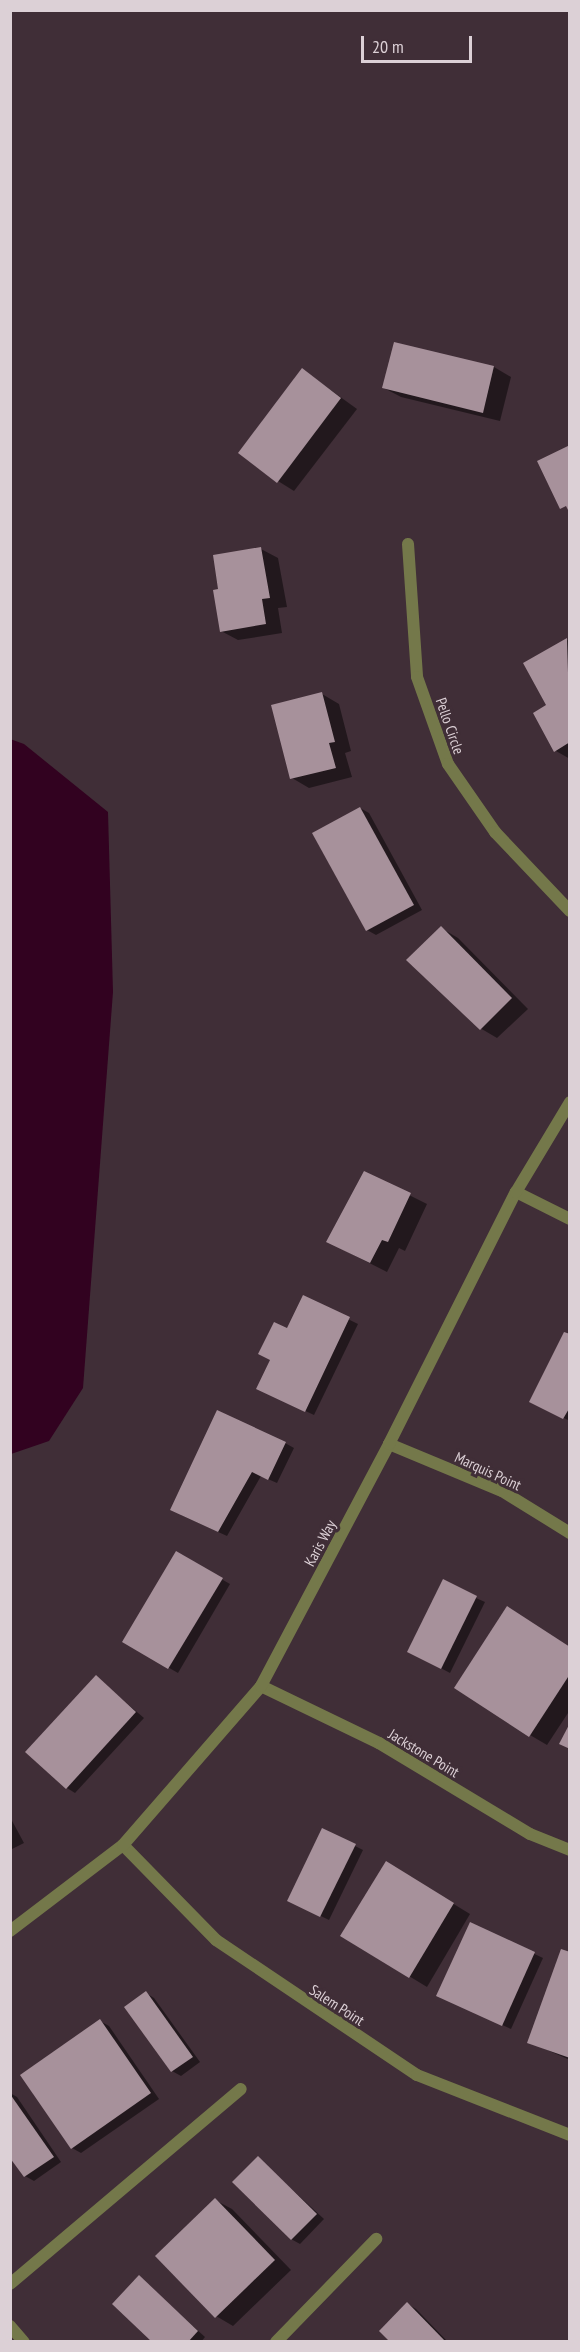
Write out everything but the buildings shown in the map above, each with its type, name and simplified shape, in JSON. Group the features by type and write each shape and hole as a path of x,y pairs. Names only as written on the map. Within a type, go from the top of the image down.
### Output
{"street":[{"name":"Pello Circle","path":"408,544 417,677 447,764 495,832 570,911"},
{"name":"Karis Way","path":"10,1931 123,1845 261,1686 389,1444 516,1192 570,1102"},
{"path":"516,1192 570,1219"},
{"name":"Marquis Point","path":"389,1444 502,1491 570,1533"},
{"name":"Jackstone Point","path":"261,1686 379,1743 530,1834 570,1850"},
{"name":"Salem Point","path":"123,1845 216,1940 417,2075 570,2135"},
{"path":"10,2284 241,2089"},
{"path":"276,2342 376,2240"},
{"path":"10,2326 24,2342"}],"shaded area":[{"path":"10,739 24,744 108,812 113,992 83,1388 49,1441 11,1454"}]}
